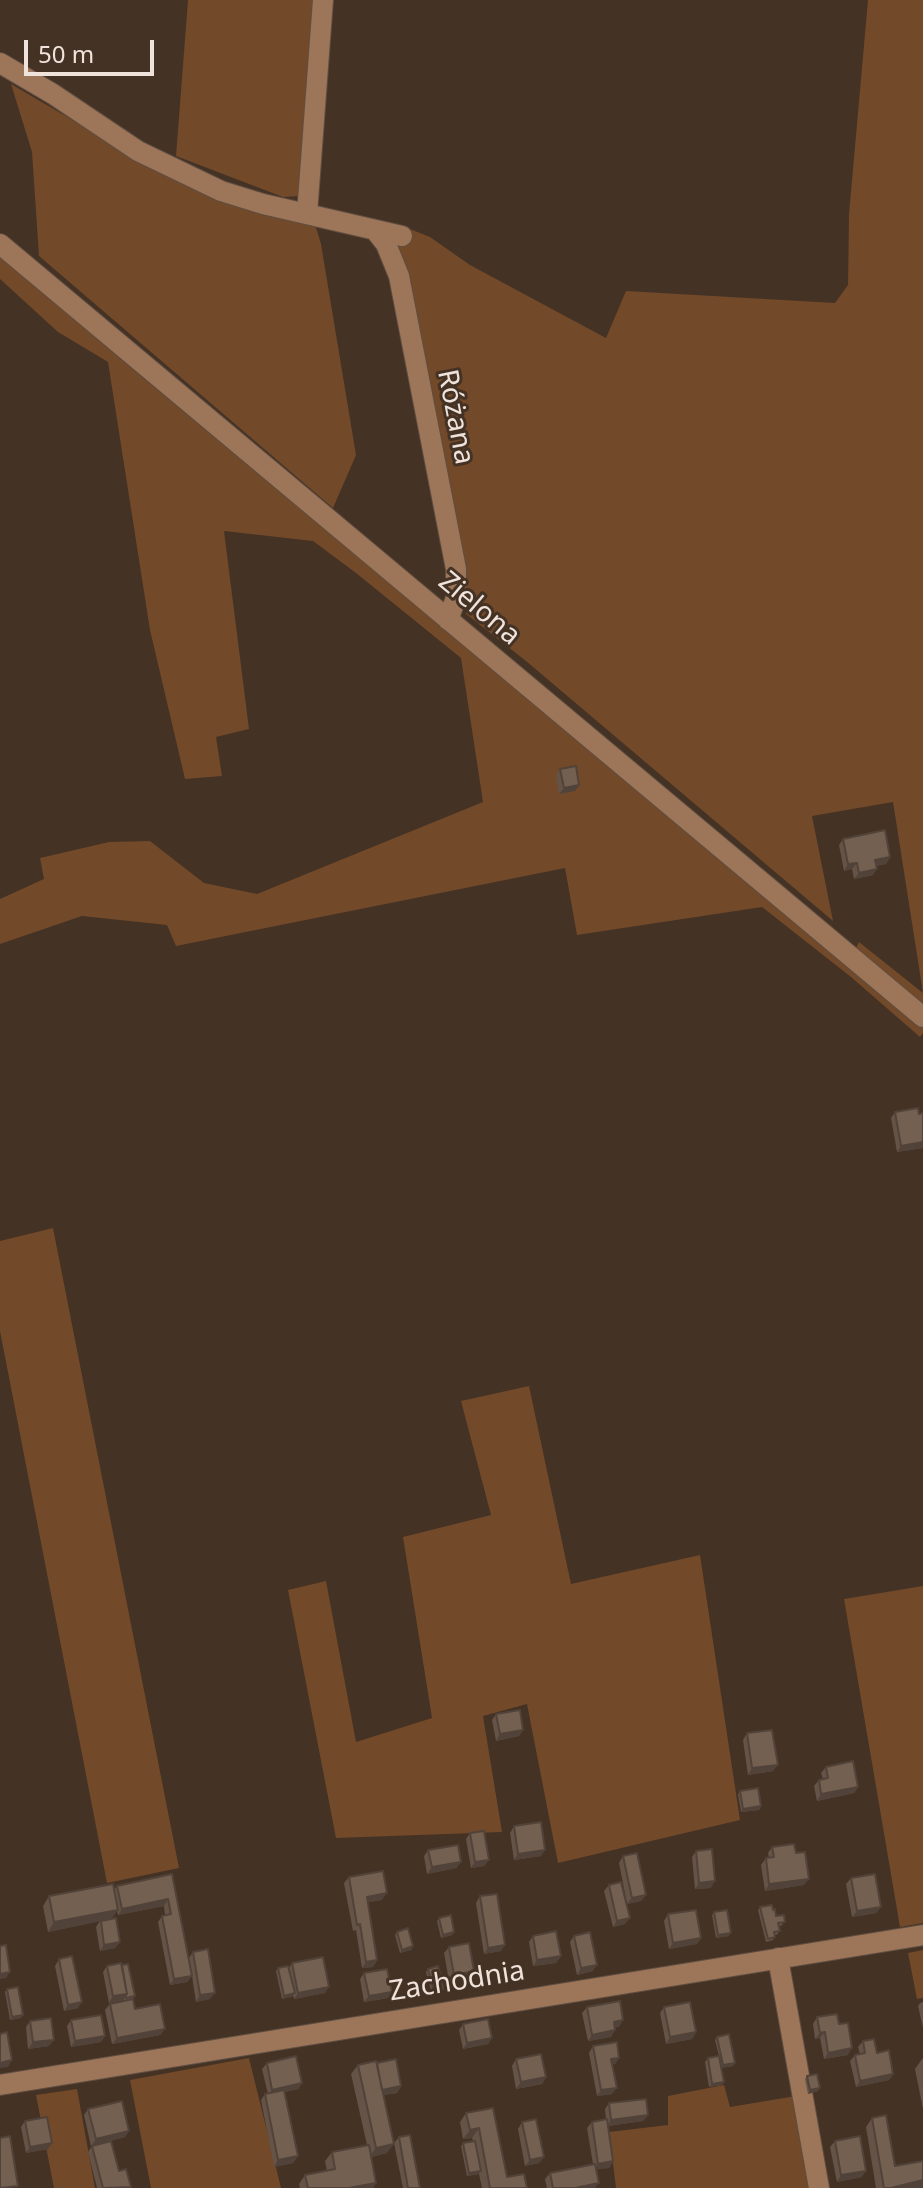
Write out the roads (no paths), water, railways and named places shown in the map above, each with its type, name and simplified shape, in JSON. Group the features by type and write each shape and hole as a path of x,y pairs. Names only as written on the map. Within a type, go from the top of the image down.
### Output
{"street":[{"path":"307,214 323,0"},
{"path":"0,63 138,151 221,191 263,204 402,236"},
{"name":"Różana","path":"375,230 386,244 399,276 456,569 456,598 448,620"},
{"name":"Zielona","path":"0,244 923,1017"},
{"name":"Zachodnia","path":"0,2085 923,1935"},
{"path":"778,1958 819,2188"}]}
